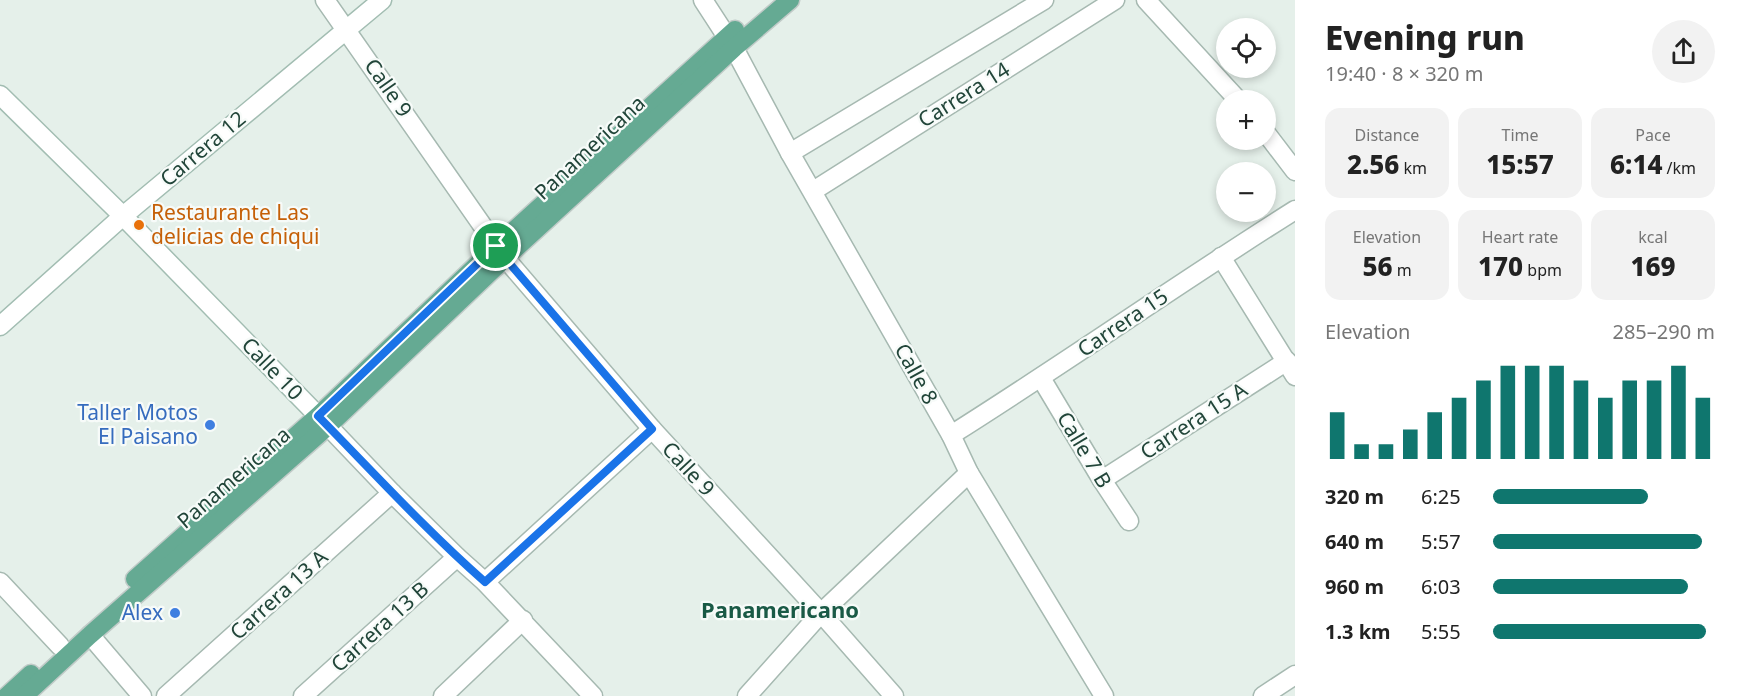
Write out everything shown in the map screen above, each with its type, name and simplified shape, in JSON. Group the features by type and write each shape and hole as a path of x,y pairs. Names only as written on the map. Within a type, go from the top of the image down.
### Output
{"main road":[{"name":"Panamericana","path":"24,696 730,42 771,0"},
{"name":"Panamericana","path":"730,42 790,0"},
{"name":"Panamericana","path":"7,696 60,646 323,421"}],"street":[{"name":"Calle 9","path":"325,0 501,252 652,429 894,696"},
{"name":"Carrera 12","path":"0,326 123,216 382,0"},
{"name":"Calle 8","path":"703,0 730,42 790,153 951,435 969,473 1104,696"},
{"name":"Carrera 14","path":"790,153 1044,0"},
{"name":"Carrera 14","path":"813,190 1114,0"},
{"path":"1146,0 1229,90"},
{"name":"Calle 10","path":"0,94 123,216 392,493 523,620 586,694"},
{"path":"1276,146 1295,171"},
{"name":"Carrera 15","path":"951,435 1295,210"},
{"path":"1221,257 1291,369"},
{"name":"Carrera 15 A","path":"1102,480 1291,369"},
{"name":"Calle 7 B","path":"1041,378 1102,480 1130,520"},
{"path":"485,582 652,429"},
{"path":"747,696 821,613 969,473"},
{"name":"Carrera 13 A","path":"166,696 392,493"},
{"name":"Carrera 13 B","path":"303,696 457,557"},
{"path":"0,582 60,646"},
{"path":"443,696 523,620"},
{"path":"90,635 142,696"},
{"path":"1263,696 1289,685"}],"place":[{"name":"Restaurante Las delicias de chiqui","path":"139,225"},
{"name":"Taller Motos El Paisano","path":"210,425"},
{"name":"Alex","path":"175,613"}],"district":[{"name":"Panamericano","path":"780,610"}],"route":[{"path":"496,246 652,429 485,582 392,493 318,416 496,246"}]}
